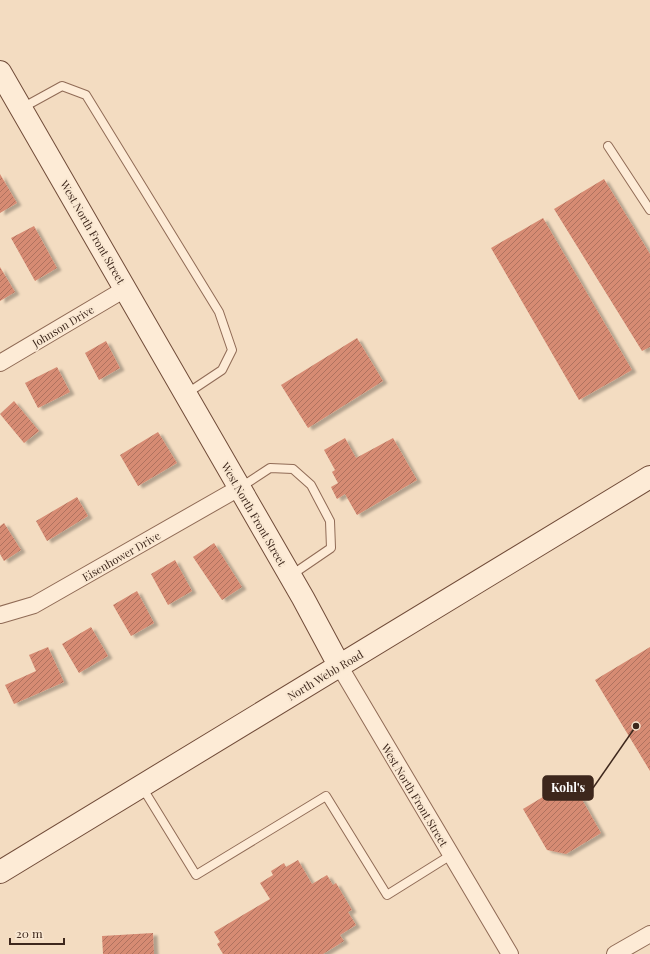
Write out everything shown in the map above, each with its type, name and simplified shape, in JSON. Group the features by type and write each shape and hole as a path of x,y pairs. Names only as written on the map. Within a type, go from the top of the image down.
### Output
{"main road":[{"name":"West North Front Street","path":"0,72 186,394 340,666"},
{"name":"North Webb Road","path":"0,872 650,477"}],"street":[{"name":"Johnson Drive","path":"0,363 125,289"},
{"name":"Eisenhower Drive","path":"0,615 34,605 239,488"},
{"name":"West North Front Street","path":"340,666 510,954"},
{"path":"615,954 650,934"}],"lane":[{"path":"21,109 62,86 86,95 219,312 232,350 222,370 186,394"},
{"path":"608,146 650,210"},
{"path":"239,488 270,468 293,469 311,485 330,521 331,548 290,576"},
{"path":"141,786 196,875 326,796 387,895 451,856"}],"building":[{"path":"0,174 17,203 0,213"},
{"path":"604,179 650,254 650,347 642,351 554,209"},
{"path":"543,218 632,370 579,400 491,248"},
{"path":"34,226 57,268 35,281 11,238"},
{"path":"0,267 15,292 0,301"},
{"path":"357,338 383,381 308,428 281,385"},
{"path":"106,341 120,368 99,380 85,353"},
{"path":"57,367 70,392 38,408 25,383"},
{"path":"14,401 39,431 24,443 0,414"},
{"path":"158,432 177,463 138,486 120,455"},
{"path":"345,438 356,458 393,438 417,480 357,515 345,494 337,499 331,487 338,483 332,472 335,470 324,450"},
{"path":"77,497 88,516 47,541 36,521"},
{"path":"4,523 21,550 4,561 0,554 0,526"},
{"path":"214,543 242,587 222,600 193,557"},
{"path":"175,560 192,591 168,605 151,574"},
{"path":"137,591 154,623 131,636 113,605"},
{"path":"91,627 108,656 79,673 62,644"},
{"path":"48,647 64,682 14,704 5,685 36,671 29,655"},
{"path":"650,647 650,771 595,680"},
{"path":"571,780 601,833 566,854 547,850 523,809"},
{"path":"298,860 312,884 327,875 333,885 336,883 352,910 348,912 356,925 340,935 344,941 323,954 223,954 217,944 220,942 214,932 270,899 260,883 273,875 271,871 284,863 286,867"},
{"path":"153,933 154,954 103,954 102,936"}],"place":[{"name":"Kohl's","path":"636,726"}]}
